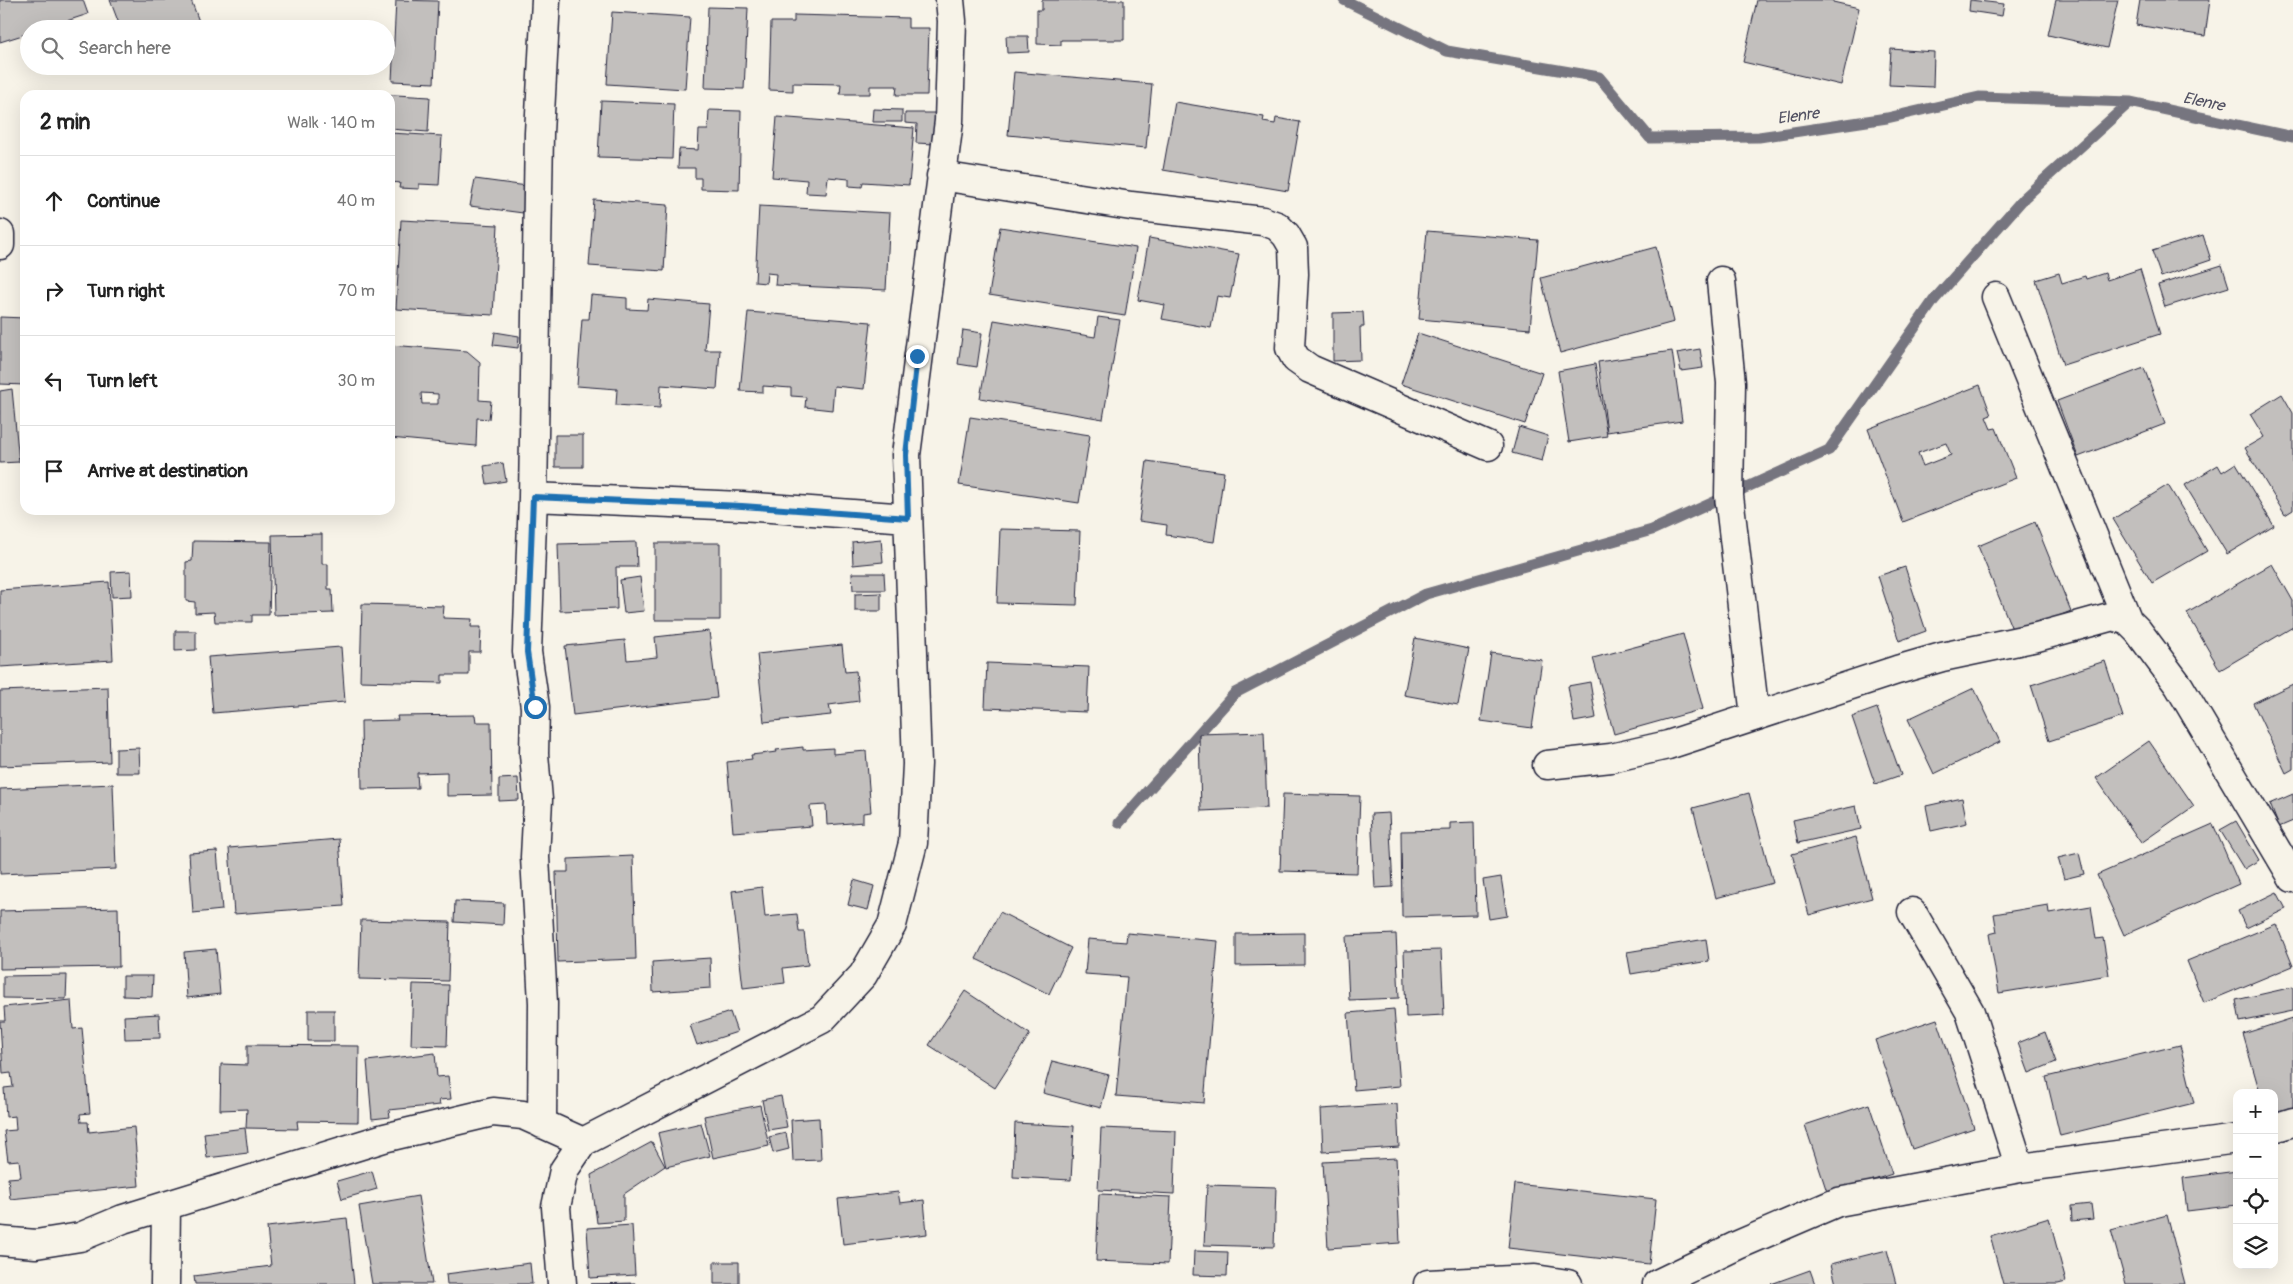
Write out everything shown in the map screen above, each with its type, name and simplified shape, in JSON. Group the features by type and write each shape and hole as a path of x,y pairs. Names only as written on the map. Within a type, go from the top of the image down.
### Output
{"street":[{"path":"542,1124 543,1003 535,857 538,800 534,754 535,707 527,652 533,497 539,132 546,0"},
{"path":"562,1284 556,1207 564,1170 583,1142 822,1019 863,975 892,925 913,843 917,764 906,455 948,121 952,21 950,0"},
{"path":"941,176 1131,206 1263,221 1277,226 1286,235 1293,247 1294,274 1290,348 1296,360 1310,369 1488,446"},
{"path":"0,234 0,245"},
{"path":"1721,281 1731,383 1729,496 1754,716"},
{"path":"1996,297 2128,621 2179,686 2293,878"},
{"path":"533,497 742,506 908,518"},
{"path":"1547,765 1611,758 1668,745 1942,657 2037,637 2113,616 2128,621"},
{"path":"1912,912 1970,1012 2020,1168"},
{"path":"0,1241 36,1244 80,1237 123,1219 384,1138 493,1112 522,1115 583,1142"},
{"path":"2278,1127 2293,1122"},
{"path":"1657,1284 1738,1244 1838,1202 2020,1168 2233,1141"},
{"path":"165,1284 166,1206"},
{"path":"1428,1284 1535,1280 1568,1284"}],"building":[{"path":"0,0 83,0 88,14 70,20 20,20 20,36 0,42"},
{"path":"110,0 191,0 198,20 118,20"},
{"path":"396,0 438,1 434,83 392,81 392,75 395,75"},
{"path":"1042,0 1124,0 1124,40 1061,40 1061,45 1037,44 1037,10 1042,10"},
{"path":"1757,0 1833,0 1833,2 1859,8 1841,85 1743,62"},
{"path":"1970,0 2004,4 2002,16 1969,11"},
{"path":"2056,0 2118,0 2107,48 2048,35"},
{"path":"2140,0 2210,0 2205,36 2136,25"},
{"path":"708,7 748,8 744,89 705,88"},
{"path":"612,12 690,17 685,89 607,84"},
{"path":"794,15 908,18 908,28 929,28 927,95 896,95 897,86 870,86 870,94 840,94 841,84 793,83 793,91 769,90 771,22 794,22"},
{"path":"1006,36 1028,36 1029,52 1007,53"},
{"path":"1891,49 1934,52 1933,87 1889,85"},
{"path":"1014,72 1152,84 1146,148 1008,135"},
{"path":"395,95 430,97 428,132 395,129"},
{"path":"601,101 674,104 672,159 598,157"},
{"path":"1175,102 1264,117 1263,122 1275,124 1276,118 1300,122 1288,191 1163,170"},
{"path":"873,109 902,110 902,122 872,122"},
{"path":"709,110 741,111 739,190 701,189 701,178 695,178 695,168 678,168 679,149 698,150 699,130 708,130"},
{"path":"905,113 935,113 934,144 916,143 917,124 905,123"},
{"path":"777,117 914,128 909,185 863,182 862,187 849,186 849,179 828,177 826,194 806,193 807,180 772,177"},
{"path":"395,133 442,136 439,185 419,184 419,189 399,188 400,183 395,182"},
{"path":"475,179 527,186 523,213 470,206"},
{"path":"594,200 668,205 664,271 589,266"},
{"path":"759,206 890,213 886,290 775,285 776,274 767,273 766,283 755,282"},
{"path":"401,220 498,225 493,315 396,309"},
{"path":"1000,227 1136,248 1125,316 989,295"},
{"path":"1427,231 1538,240 1530,329 1419,319"},
{"path":"2203,235 2211,260 2161,277 2152,251"},
{"path":"1149,238 1239,254 1230,298 1217,296 1211,328 1162,319 1165,305 1138,300"},
{"path":"1656,247 1674,322 1560,353 1541,278"},
{"path":"2222,265 2229,287 2165,307 2158,285"},
{"path":"2140,269 2160,334 2063,365 2036,280 2059,273 2062,283 2085,276 2086,279 2105,273 2107,280"},
{"path":"591,295 627,298 627,309 647,310 648,299 709,304 705,350 720,350 717,389 661,385 660,408 616,405 617,389 577,386 582,319 589,319"},
{"path":"748,312 871,322 864,389 834,386 832,410 805,407 806,397 791,396 791,388 763,386 763,392 740,391"},
{"path":"1363,312 1364,327 1360,327 1361,360 1333,361 1333,313"},
{"path":"0,317 20,318 20,385 0,384"},
{"path":"1098,317 1120,320 1103,419 980,398 994,320 1095,337"},
{"path":"963,330 982,333 977,367 958,364"},
{"path":"495,332 519,336 518,348 493,345"},
{"path":"1418,333 1542,373 1525,424 1401,384"},
{"path":"395,345 467,351 480,362 479,400 491,401 489,419 477,418 476,446 395,438","holes":["421,393 438,394 438,404 422,404"]},
{"path":"1700,349 1703,368 1681,371 1677,353"},
{"path":"1672,351 1682,421 1607,432 1598,362"},
{"path":"1595,364 1607,436 1569,442 1558,371"},
{"path":"2144,368 2165,424 2078,457 2057,401"},
{"path":"1980,385 1991,415 1986,417 1991,429 1996,428 2016,478 1903,522 1868,429","holes":["1946,443 1951,455 1923,466 1918,453"]},
{"path":"12,389 19,462 0,463 0,391"},
{"path":"2282,394 2293,413 2293,510 2285,515 2245,448 2264,437 2250,414"},
{"path":"970,417 1090,435 1079,503 959,485"},
{"path":"1519,427 1548,436 1542,461 1512,453"},
{"path":"555,435 583,435 583,467 555,467"},
{"path":"1147,461 1224,472 1214,542 1166,535 1167,525 1139,521"},
{"path":"503,463 506,481 487,484 484,466"},
{"path":"2236,463 2274,526 2227,554 2185,485 2218,465 2222,472"},
{"path":"2168,485 2207,551 2152,583 2113,519"},
{"path":"2035,522 2071,611 2014,634 1978,546"},
{"path":"1000,529 1080,531 1077,605 997,603"},
{"path":"322,534 322,564 328,564 328,589 332,589 333,613 274,615 272,535"},
{"path":"881,539 883,562 853,565 852,542"},
{"path":"193,541 271,542 269,615 252,615 252,622 215,622 214,612 195,613 195,602 186,601 186,562 192,561"},
{"path":"636,542 637,567 616,567 617,609 560,611 558,544"},
{"path":"655,543 720,543 720,620 655,620"},
{"path":"2272,564 2293,601 2293,627 2220,670 2187,613"},
{"path":"1905,567 1926,631 1899,641 1878,576"},
{"path":"131,571 132,596 112,597 111,572"},
{"path":"852,573 884,573 885,590 853,590"},
{"path":"640,577 644,611 624,613 620,580"},
{"path":"109,582 113,660 0,667 0,590"},
{"path":"881,593 881,611 855,611 855,594"},
{"path":"362,604 444,606 443,618 472,619 471,627 481,627 480,652 469,652 469,675 442,675 442,683 360,681"},
{"path":"175,631 196,631 196,650 175,651"},
{"path":"709,631 717,698 573,715 565,646 625,640 627,660 657,657 655,637"},
{"path":"1683,634 1703,709 1614,734 1593,658"},
{"path":"1415,638 1469,649 1458,705 1404,695"},
{"path":"842,645 845,672 856,671 859,701 829,705 831,715 764,722 757,654"},
{"path":"341,647 345,702 213,713 208,657"},
{"path":"1491,653 1542,660 1532,728 1481,721"},
{"path":"2105,661 2123,717 2049,741 2031,685"},
{"path":"987,663 1089,667 1087,712 985,708"},
{"path":"1590,682 1596,718 1574,722 1568,686"},
{"path":"2293,684 2293,769 2286,773 2253,703"},
{"path":"108,687 110,762 0,766 0,691"},
{"path":"1974,688 2000,742 1934,774 1908,719"},
{"path":"1877,708 1901,775 1875,784 1852,717"},
{"path":"475,715 476,722 491,722 492,795 447,796 447,772 417,773 418,788 362,789 361,721 398,720 397,716"},
{"path":"1264,732 1267,808 1201,811 1199,734"},
{"path":"2149,741 2194,806 2141,843 2096,778"},
{"path":"803,747 803,750 833,748 833,754 866,751 871,812 863,813 863,822 827,825 826,805 810,806 812,826 733,832 727,762 752,759 751,755 777,752 776,750"},
{"path":"139,748 140,773 116,773 116,749"},
{"path":"518,778 519,800 499,801 499,779"},
{"path":"113,784 116,869 0,874 0,789"},
{"path":"1749,793 1773,883 1716,898 1693,808"},
{"path":"1283,794 1360,796 1357,873 1280,871"},
{"path":"2293,794 2293,821 2279,827 2270,804"},
{"path":"1962,798 1967,823 1931,831 1926,806"},
{"path":"1856,806 1861,829 1798,843 1793,820"},
{"path":"1389,813 1393,887 1375,888 1371,814"},
{"path":"2236,821 2259,860 2244,869 2220,830"},
{"path":"1474,822 1476,915 1402,917 1401,831 1450,830 1450,823"},
{"path":"2213,824 2239,884 2124,935 2097,875"},
{"path":"1856,837 1872,898 1809,915 1792,854"},
{"path":"339,839 344,906 234,914 229,848"},
{"path":"217,851 222,910 193,913 189,853"},
{"path":"2079,853 2084,874 2064,879 2058,858"},
{"path":"633,856 636,959 558,962 556,872 568,872 568,859"},
{"path":"1501,877 1507,916 1489,919 1483,880"},
{"path":"854,880 874,886 868,910 848,905"},
{"path":"762,887 765,917 797,914 799,932 804,932 808,965 783,968 785,983 743,988 732,891"},
{"path":"2277,892 2286,909 2246,928 2238,911"},
{"path":"455,901 504,903 503,925 454,922"},
{"path":"2048,905 2049,913 2091,906 2096,939 2103,938 2109,975 1999,993 1989,934 1997,932 1994,914"},
{"path":"118,908 119,967 0,969 0,911"},
{"path":"1000,912 1071,948 1049,994 976,959"},
{"path":"361,920 450,922 448,981 359,979"},
{"path":"2276,924 2293,966 2204,1003 2187,961"},
{"path":"1127,933 1218,941 1204,1103 1116,1096 1127,977 1085,974 1088,939 1126,942"},
{"path":"1304,933 1304,965 1236,966 1236,934"},
{"path":"1396,934 1399,998 1349,1000 1346,936"},
{"path":"1706,939 1709,961 1631,974 1627,952"},
{"path":"216,949 220,994 187,998 184,952"},
{"path":"1441,950 1444,1015 1406,1017 1404,951"},
{"path":"710,958 711,988 653,992 652,962"},
{"path":"67,975 66,999 3,998 3,976"},
{"path":"123,976 153,976 152,997 123,996"},
{"path":"413,984 449,985 447,1046 411,1045"},
{"path":"2293,987 2293,1011 2240,1022 2236,1000"},
{"path":"965,991 1030,1034 995,1088 929,1045"},
{"path":"71,1000 73,1029 82,1028 90,1113 80,1114 81,1122 88,1122 89,1132 134,1127 139,1186 10,1199 8,1178 21,1177 19,1160 8,1161 4,1131 16,1130 15,1116 6,1117 4,1088 13,1087 11,1073 3,1074 0,1021 5,1021 4,1007"},
{"path":"1394,1009 1400,1086 1354,1090 1348,1013"},
{"path":"308,1010 334,1010 334,1041 308,1041"},
{"path":"730,1012 737,1032 697,1045 690,1025"},
{"path":"159,1014 160,1038 125,1039 124,1016"},
{"path":"2293,1018 2293,1116 2278,1120 2278,1089 2259,1089 2243,1034"},
{"path":"1937,1019 1974,1128 1912,1149 1875,1040"},
{"path":"2045,1032 2056,1062 2029,1073 2018,1043"},
{"path":"247,1045 359,1046 358,1122 297,1121 298,1129 246,1128 247,1109 220,1110 221,1064 247,1065"},
{"path":"2180,1045 2194,1103 2060,1136 2046,1077"},
{"path":"435,1053 437,1077 448,1076 451,1099 439,1100 440,1105 389,1110 390,1117 372,1119 367,1061"},
{"path":"1052,1061 1109,1075 1101,1108 1043,1093"},
{"path":"781,1096 787,1127 768,1130 762,1100"},
{"path":"1397,1104 1399,1147 1323,1152 1321,1109"},
{"path":"1869,1104 1892,1174 1828,1195 1805,1125"},
{"path":"760,1105 769,1146 713,1158 704,1116"},
{"path":"819,1118 821,1160 793,1161 791,1120"},
{"path":"701,1123 710,1156 666,1167 658,1133"},
{"path":"1015,1123 1074,1126 1071,1180 1013,1177"},
{"path":"245,1128 248,1153 207,1158 204,1133"},
{"path":"1101,1128 1176,1131 1174,1194 1098,1190"},
{"path":"786,1133 789,1149 773,1153 769,1137"},
{"path":"652,1142 665,1166 624,1194 624,1221 597,1223 591,1175"},
{"path":"1396,1158 1400,1243 1328,1248 1323,1162"},
{"path":"372,1171 377,1189 342,1199 337,1181"},
{"path":"2233,1172 2233,1205 2187,1211 2183,1178"},
{"path":"1515,1184 1656,1199 1649,1264 1508,1248"},
{"path":"1207,1185 1276,1187 1274,1247 1204,1245"},
{"path":"898,1192 900,1203 924,1200 927,1234 843,1244 838,1199"},
{"path":"1099,1194 1171,1197 1168,1264 1096,1261"},
{"path":"418,1196 432,1284 372,1284 359,1206"},
{"path":"2091,1204 2093,1219 2072,1221 2071,1206"},
{"path":"2167,1215 2185,1284 2126,1284 2111,1230"},
{"path":"347,1218 354,1284 195,1284 194,1276 271,1266 267,1227"},
{"path":"2049,1218 2066,1282 2058,1284 2003,1284 1990,1236"},
{"path":"632,1225 635,1275 590,1278 587,1228"},
{"path":"1887,1250 1896,1284 1836,1284 1831,1264"},
{"path":"1194,1251 1228,1252 1227,1276 1193,1275"},
{"path":"714,1262 739,1262 739,1284 714,1284"},
{"path":"530,1263 532,1284 447,1284 446,1274"},
{"path":"1810,1270 1815,1284 1771,1284"},
{"path":"635,1283 635,1284 591,1284"}],"waterway":[{"name":"Elenre","path":"1344,0 1447,51 1599,77 1650,138 1759,137 1887,118 1979,97 2130,102 2293,137"},
{"path":"1119,823 1235,693 1426,594 1652,530 1829,450 1934,300 2024,198 2130,102"}],"route":[{"path":"535,707 527,652 533,497 742,506 908,518 906,455 917,356"}]}
